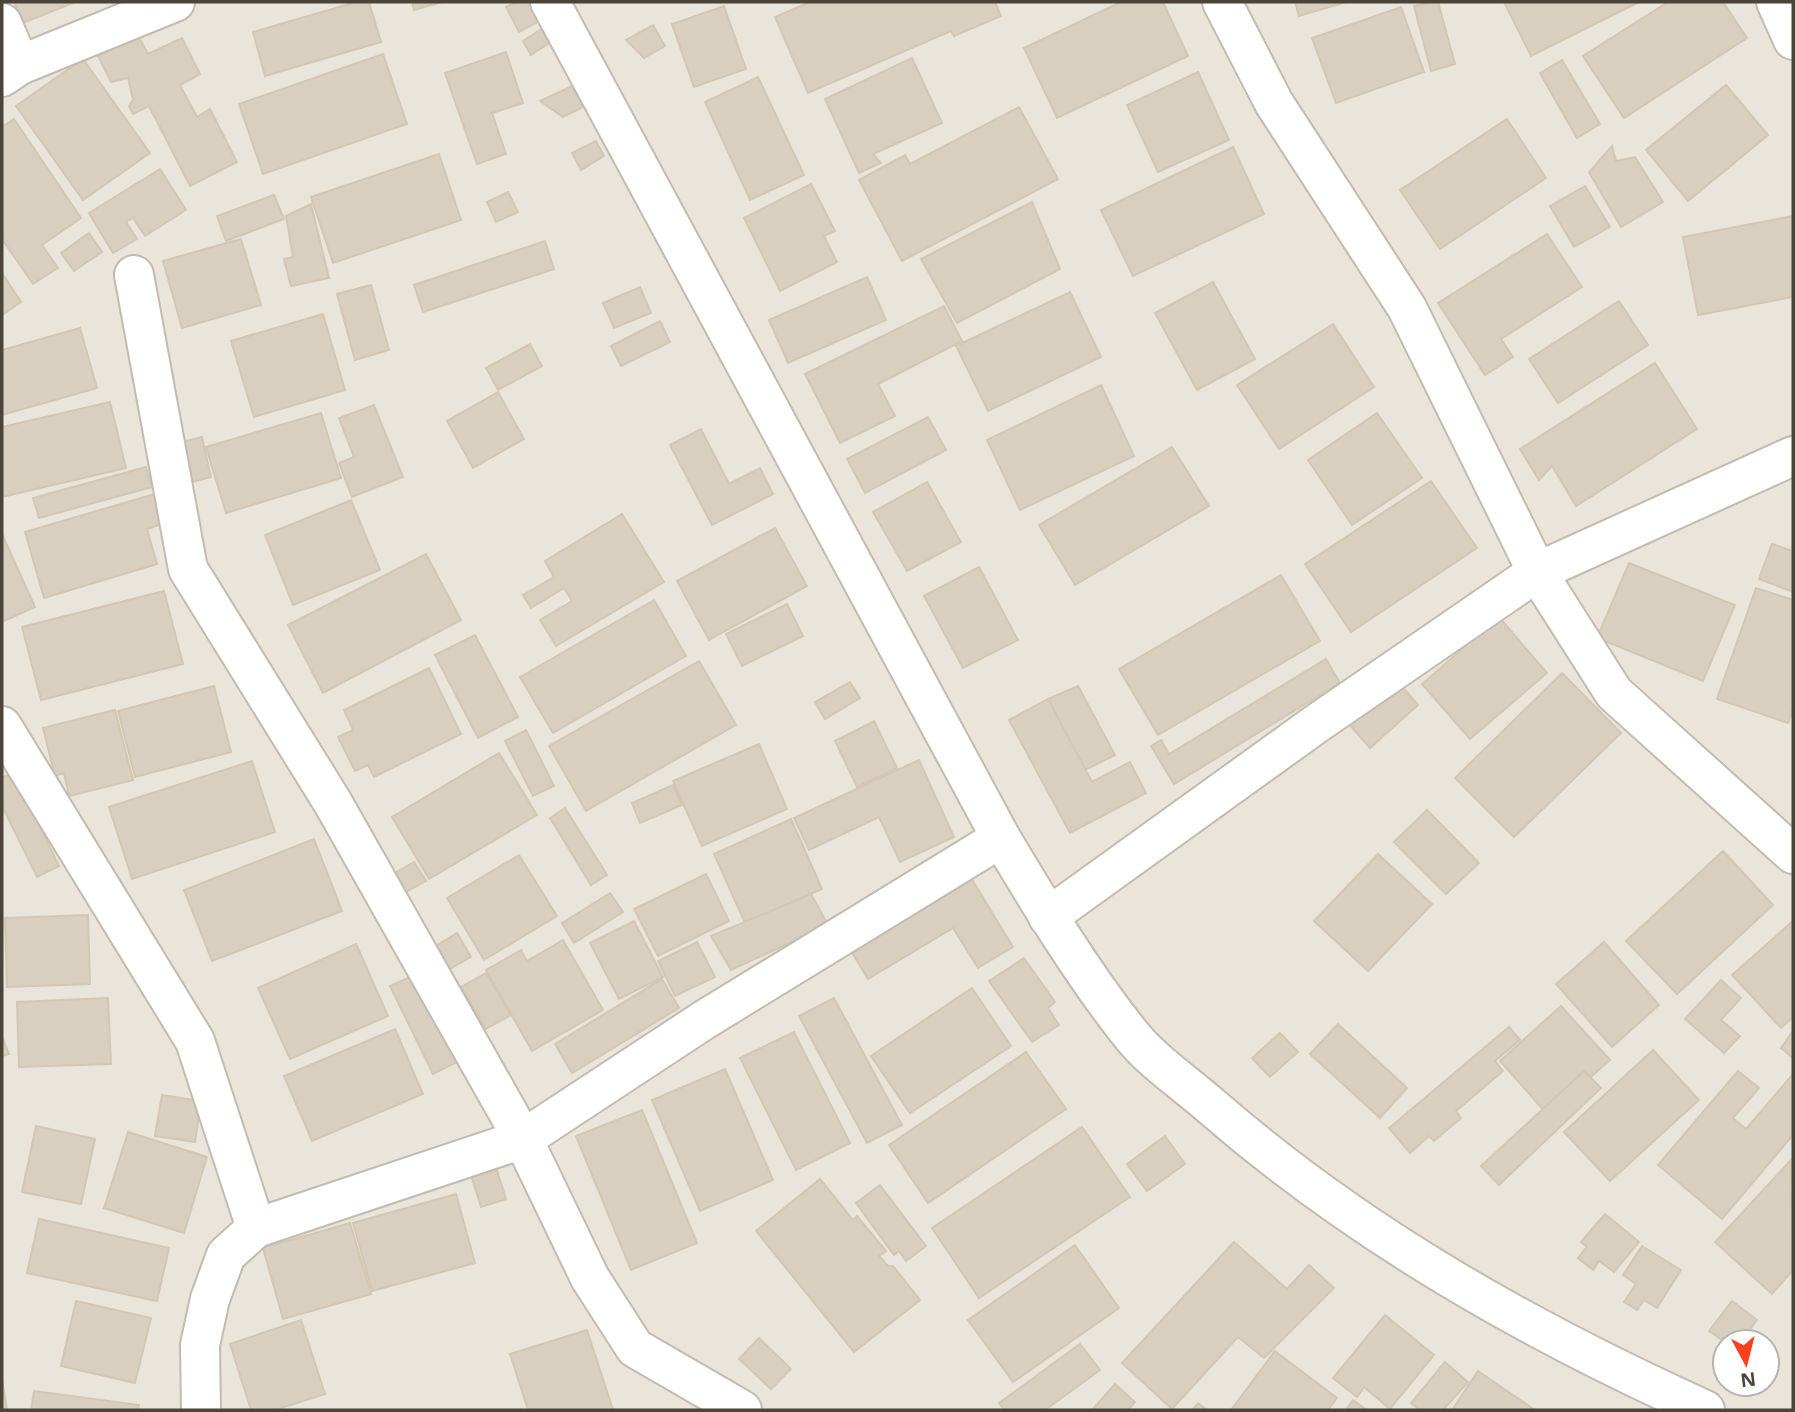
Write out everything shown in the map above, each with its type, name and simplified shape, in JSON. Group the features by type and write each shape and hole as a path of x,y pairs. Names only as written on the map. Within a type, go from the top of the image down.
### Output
{"street":[{"path":"2,23 11,71 175,2"},
{"path":"550,2 1001,838 1048,918 1133,1038 1272,1160 1426,1265 1600,1363 1704,1410"},
{"path":"1222,2 1274,103 1407,308 1537,572 1614,694 1793,854"},
{"path":"1776,2 1793,40"},
{"path":"134,275 188,569 333,803 523,1139 590,1278 635,1348 742,1410"},
{"path":"1048,918 1316,724 1537,572 1793,456"},
{"path":"2,726 195,1041 256,1228"},
{"path":"201,1410 200,1345 210,1299 226,1255 256,1228 523,1139 704,1020 1001,838"}],"shaded area":[{"path":"2,2 1793,2 1793,1410 2,1410"}],"building":[{"path":"14,2 75,2 23,23"},
{"path":"356,2 369,2 381,42 265,76 253,32"},
{"path":"412,2 442,2 414,10"},
{"path":"517,2 529,2 539,21 519,32 506,7"},
{"path":"810,2 995,2 1001,16 954,36 951,31 808,93 775,17"},
{"path":"1121,2 1163,2 1188,56 1057,118 1024,48"},
{"path":"1295,2 1346,2 1299,16"},
{"path":"1438,2 1455,64 1431,71 1414,6"},
{"path":"1504,2 1639,2 1531,56"},
{"path":"1668,2 1723,2 1747,38 1624,118 1583,56"},
{"path":"724,6 746,69 694,87 672,24"},
{"path":"1401,7 1424,72 1336,103 1312,38"},
{"path":"653,25 665,46 644,58 626,40"},
{"path":"543,28 552,41 531,55 523,41"},
{"path":"135,30 148,54 182,38 200,74 180,85 197,117 210,109 237,162 190,186 149,106 133,114 129,106 133,100 128,78 111,82 95,50"},
{"path":"506,52 523,103 492,113 506,154 477,164 445,73"},
{"path":"383,54 407,124 263,174 239,104"},
{"path":"912,58 942,123 873,154 881,163 859,173 825,99"},
{"path":"83,59 150,153 83,200 16,106"},
{"path":"1562,60 1600,124 1577,138 1540,73"},
{"path":"1198,72 1229,140 1158,172 1127,105"},
{"path":"758,77 804,175 750,200 705,102"},
{"path":"1726,85 1768,135 1688,201 1646,150"},
{"path":"572,86 583,107 563,117 540,101"},
{"path":"1019,107 1058,179 902,261 859,180 905,155 910,164"},
{"path":"14,119 81,218 42,245 58,268 33,284 2,239 2,127"},
{"path":"1507,119 1546,178 1440,249 1400,190"},
{"path":"596,141 604,156 581,170 572,153"},
{"path":"1612,146 1616,161 1635,157 1663,202 1621,227 1589,172"},
{"path":"1233,147 1264,214 1133,276 1101,210"},
{"path":"439,154 461,220 333,263 311,197"},
{"path":"160,169 186,210 145,236 133,218 126,222 137,239 113,253 89,213"},
{"path":"811,184 835,231 824,236 837,262 780,291 744,218"},
{"path":"1585,186 1610,227 1574,247 1550,206"},
{"path":"508,192 518,212 496,222 487,202"},
{"path":"274,195 284,219 226,241 217,216"},
{"path":"1032,202 1060,269 957,323 921,259"},
{"path":"311,204 329,278 291,286 284,259 293,257 286,216"},
{"path":"1793,216 1793,297 1698,315 1683,237"},
{"path":"89,233 102,252 74,271 61,253"},
{"path":"1547,234 1582,287 1501,339 1513,357 1485,375 1438,303"},
{"path":"241,239 261,305 182,328 163,261"},
{"path":"545,241 554,269 423,312 414,285"},
{"path":"2,273 21,302 2,315"},
{"path":"867,277 886,320 788,363 769,320"},
{"path":"1213,282 1255,359 1197,390 1155,313"},
{"path":"371,285 389,350 355,360 337,294"},
{"path":"640,287 651,313 614,328 603,303"},
{"path":"1070,292 1101,357 988,411 956,346"},
{"path":"1619,301 1648,345 1558,403 1529,359"},
{"path":"944,306 962,341 878,384 895,416 840,443 805,374"},
{"path":"323,314 345,390 254,417 231,341"},
{"path":"660,321 670,342 621,366 611,346"},
{"path":"1333,324 1374,387 1279,449 1237,385"},
{"path":"80,328 97,388 2,415 2,350"},
{"path":"530,344 542,366 498,390 486,368"},
{"path":"1655,363 1697,429 1576,506 1552,466 1539,480 1520,449"},
{"path":"1101,385 1134,456 1020,510 987,440"},
{"path":"498,392 524,439 473,468 447,421"},
{"path":"110,402 126,468 2,497 2,427"},
{"path":"374,405 403,477 352,497 339,463 354,457 339,418"},
{"path":"321,413 341,478 226,513 206,447"},
{"path":"1377,413 1422,478 1352,525 1308,460"},
{"path":"928,417 946,450 865,493 847,459"},
{"path":"701,429 729,484 760,468 773,494 712,525 670,445"},
{"path":"202,437 211,477 188,483 178,443"},
{"path":"1172,447 1209,506 1075,585 1039,525"},
{"path":"146,467 152,487 39,518 33,498"},
{"path":"1431,481 1477,548 1351,632 1305,564"},
{"path":"927,482 961,542 907,571 873,512"},
{"path":"158,493 162,524 147,529 157,564 44,598 25,532"},
{"path":"351,500 380,570 293,605 265,535"},
{"path":"622,514 664,582 556,646 540,620 572,601 564,588 531,608 523,595 554,577 545,561"},
{"path":"775,528 807,586 709,640 677,581"},
{"path":"2,534 35,607 2,622"},
{"path":"1772,544 1793,551 1793,592 1759,579"},
{"path":"426,554 461,620 323,693 288,625"},
{"path":"1629,563 1735,605 1703,681 1597,638"},
{"path":"979,567 1018,640 963,668 924,596"},
{"path":"1281,575 1320,641 1158,735 1119,669"},
{"path":"1756,588 1793,600 1793,708 1788,723 1717,699"},
{"path":"164,591 183,664 41,700 22,627"},
{"path":"654,600 686,656 553,733 520,677"},
{"path":"787,604 803,636 742,666 726,634"},
{"path":"1499,617 1547,673 1470,739 1422,684"},
{"path":"475,635 518,717 478,738 435,655"},
{"path":"1326,659 1340,683 1174,784 1151,746 1161,740 1169,754"},
{"path":"699,661 736,725 586,811 549,746"},
{"path":"429,668 461,734 374,777 368,765 355,771 338,737 353,730 344,710"},
{"path":"1562,673 1621,733 1514,837 1455,778"},
{"path":"1397,681 1418,705 1370,748 1348,723"},
{"path":"850,682 860,698 825,719 815,702"},
{"path":"214,686 231,752 135,777 118,711"},
{"path":"1078,686 1115,755 1083,771 1048,699"},
{"path":"1048,699 1092,782 1130,762 1146,793 1070,833 1009,720"},
{"path":"115,710 133,780 69,796 64,773 55,776 43,728"},
{"path":"874,721 897,768 857,787 835,741"},
{"path":"526,730 554,786 533,796 505,741"},
{"path":"759,744 787,809 702,846 673,781"},
{"path":"499,753 537,815 429,879 392,817"},
{"path":"919,760 954,837 900,862 879,817 809,850 794,818"},
{"path":"252,761 275,832 132,879 109,807"},
{"path":"13,772 59,866 37,877 2,806 2,778"},
{"path":"673,785 682,805 640,823 632,803"},
{"path":"565,808 607,875 591,885 550,818"},
{"path":"1427,810 1479,863 1446,894 1394,842"},
{"path":"791,819 822,889 745,923 714,854"},
{"path":"314,839 342,911 212,961 184,890"},
{"path":"1723,851 1773,905 1677,994 1626,941"},
{"path":"1378,854 1432,904 1368,971 1314,921"},
{"path":"519,855 557,916 484,960 447,898"},
{"path":"414,862 426,881 404,893 393,874"},
{"path":"965,868 1013,947 978,968 953,928 868,979 845,941"},
{"path":"706,874 729,921 658,956 634,909"},
{"path":"610,893 623,912 574,943 562,923"},
{"path":"811,894 828,925 731,970 711,936"},
{"path":"88,915 90,984 7,987 5,918"},
{"path":"634,921 663,977 619,999 590,943"},
{"path":"1793,921 1793,1017 1781,1028 1732,975"},
{"path":"457,933 471,957 448,970 434,947"},
{"path":"563,940 603,1010 532,1051 486,970 521,950 527,961"},
{"path":"697,942 715,977 675,996 658,961"},
{"path":"1604,942 1659,1005 1612,1047 1556,984"},
{"path":"356,944 388,1016 290,1059 258,988"},
{"path":"1024,958 1055,1002 1048,1008 1059,1025 1032,1042 989,981"},
{"path":"421,972 463,1059 433,1074 390,986"},
{"path":"486,973 511,1015 486,1029 461,987"},
{"path":"662,979 679,1008 572,1073 555,1044"},
{"path":"1721,980 1741,998 1721,1020 1740,1036 1724,1053 1685,1019"},
{"path":"972,988 1011,1046 910,1113 871,1056"},
{"path":"108,998 111,1064 19,1067 17,1002"},
{"path":"834,998 902,1125 867,1143 799,1016"},
{"path":"1561,1006 1610,1060 1548,1115 1500,1061"},
{"path":"1338,1024 1407,1088 1380,1118 1310,1054"},
{"path":"1509,1027 1520,1040 1495,1061 1503,1071 1456,1111 1461,1118 1434,1141 1429,1136 1410,1153 1389,1128"},
{"path":"395,1029 423,1094 312,1141 284,1076"},
{"path":"1793,1031 1793,1058 1781,1048"},
{"path":"794,1032 850,1143 796,1170 740,1058"},
{"path":"1280,1033 1298,1052 1270,1077 1252,1058"},
{"path":"2,1037 9,1054 2,1056"},
{"path":"1653,1050 1699,1100 1610,1181 1564,1132"},
{"path":"1026,1052 1066,1109 928,1203 889,1145"},
{"path":"725,1069 773,1180 700,1211 652,1100"},
{"path":"1584,1071 1601,1088 1499,1185 1481,1166"},
{"path":"1738,1071 1759,1088 1733,1118 1746,1129 1793,1074 1793,1135 1722,1219 1658,1165"},
{"path":"162,1095 201,1101 195,1142 155,1136"},
{"path":"642,1110 697,1243 631,1270 576,1136"},
{"path":"36,1126 95,1139 81,1204 22,1192"},
{"path":"1082,1127 1130,1197 979,1298 932,1228"},
{"path":"128,1132 207,1157 184,1233 104,1208"},
{"path":"1165,1136 1185,1164 1147,1191 1127,1164"},
{"path":"1791,1160 1793,1270 1772,1294 1715,1242"},
{"path":"495,1164 506,1199 481,1207 470,1172"},
{"path":"820,1179 853,1220 857,1216 886,1251 879,1256 888,1266 893,1266 920,1300 854,1352 756,1231"},
{"path":"880,1185 926,1246 906,1261 899,1251 894,1255 856,1203"},
{"path":"456,1194 475,1263 372,1291 353,1223"},
{"path":"1605,1214 1639,1242 1614,1272 1599,1261 1593,1270 1578,1258 1587,1247 1581,1242"},
{"path":"39,1219 169,1248 157,1301 27,1273"},
{"path":"350,1223 371,1294 283,1319 263,1248"},
{"path":"1234,1242 1287,1289 1309,1265 1334,1288 1264,1358 1238,1337 1172,1409 1122,1363"},
{"path":"1075,1245 1119,1308 1013,1382 968,1320"},
{"path":"1642,1246 1681,1270 1657,1308 1644,1300 1637,1310 1624,1302 1636,1284 1623,1275"},
{"path":"76,1301 151,1318 135,1383 61,1366"},
{"path":"1732,1301 1757,1320 1751,1328 1711,1328"},
{"path":"1385,1315 1434,1355 1390,1409 1364,1387 1357,1397 1333,1378"},
{"path":"301,1320 325,1394 275,1410 251,1410 230,1344"},
{"path":"587,1330 613,1410 528,1410 510,1354"},
{"path":"759,1338 791,1369 771,1389 739,1359"},
{"path":"1080,1344 1100,1370 1045,1410 1004,1410 999,1403"},
{"path":"1275,1351 1337,1398 1328,1410 1231,1410"},
{"path":"1445,1362 1468,1382 1443,1410 1420,1410 1411,1403"},
{"path":"1478,1371 1535,1410 1452,1410"},
{"path":"2,1379 7,1410 2,1410"},
{"path":"1115,1384 1135,1402 1128,1410 1092,1410"},
{"path":"34,1391 139,1405 138,1410 31,1410"},
{"path":"1353,1400 1367,1410 1346,1410"},
{"path":"1198,1403 1207,1410 1192,1410"}]}
